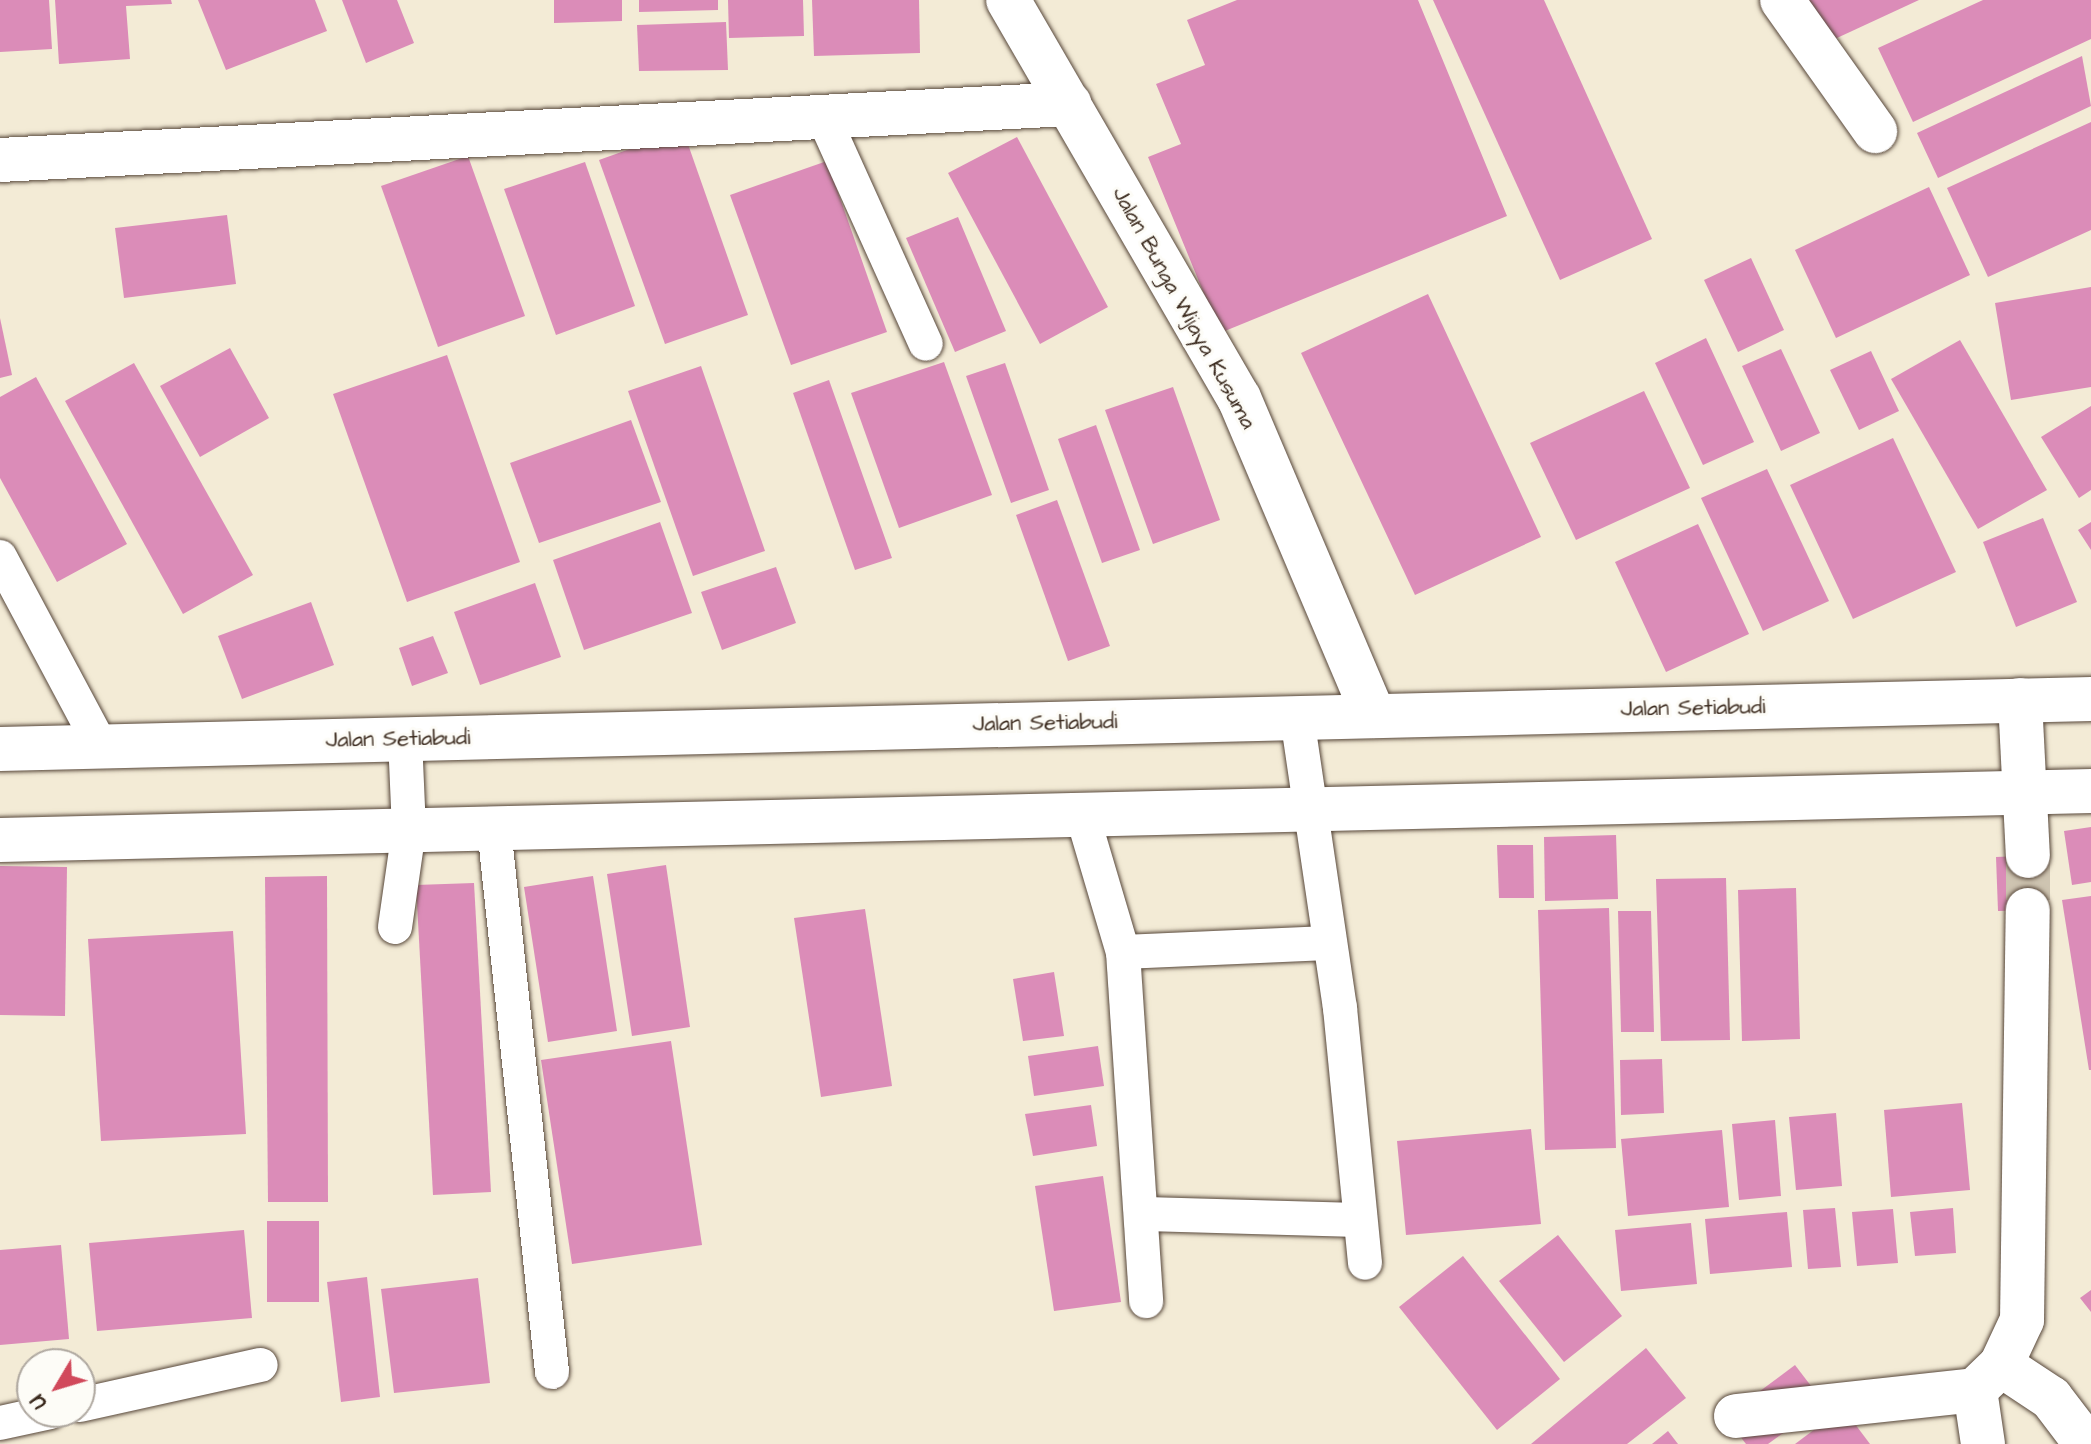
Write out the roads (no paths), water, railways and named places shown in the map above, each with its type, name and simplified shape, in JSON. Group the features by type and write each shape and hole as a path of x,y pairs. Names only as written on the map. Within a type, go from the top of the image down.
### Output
{"main road":[{"name":"Jalan Bunga Wijaya Kusuma","path":"1008,0 1239,398 1374,716"},
{"path":"1782,0 1875,131"},
{"path":"0,160 822,114 1070,104"},
{"name":"Jalan Setiabudi","path":"0,749 2091,699"},
{"path":"2020,700 2028,856"},
{"path":"0,840 2091,791"},
{"path":"1983,1444 1988,1378 2022,1320 2028,910"},
{"path":"1736,1416 1988,1378 2051,1398 2086,1444"}],"lane":[{"path":"822,114 926,344"},
{"path":"0,557 101,746"},
{"path":"1297,717 1328,943 1365,1263"},
{"path":"395,927 409,830 405,738"},
{"path":"1082,814 1123,952 1145,1214 1146,1301"},
{"path":"494,828 552,1372"},
{"path":"1123,952 1328,943"},
{"path":"1145,1214 1359,1220"},
{"path":"96,1401 261,1365"}],"tunnel":[{"path":"2028,856 2028,910"}]}
